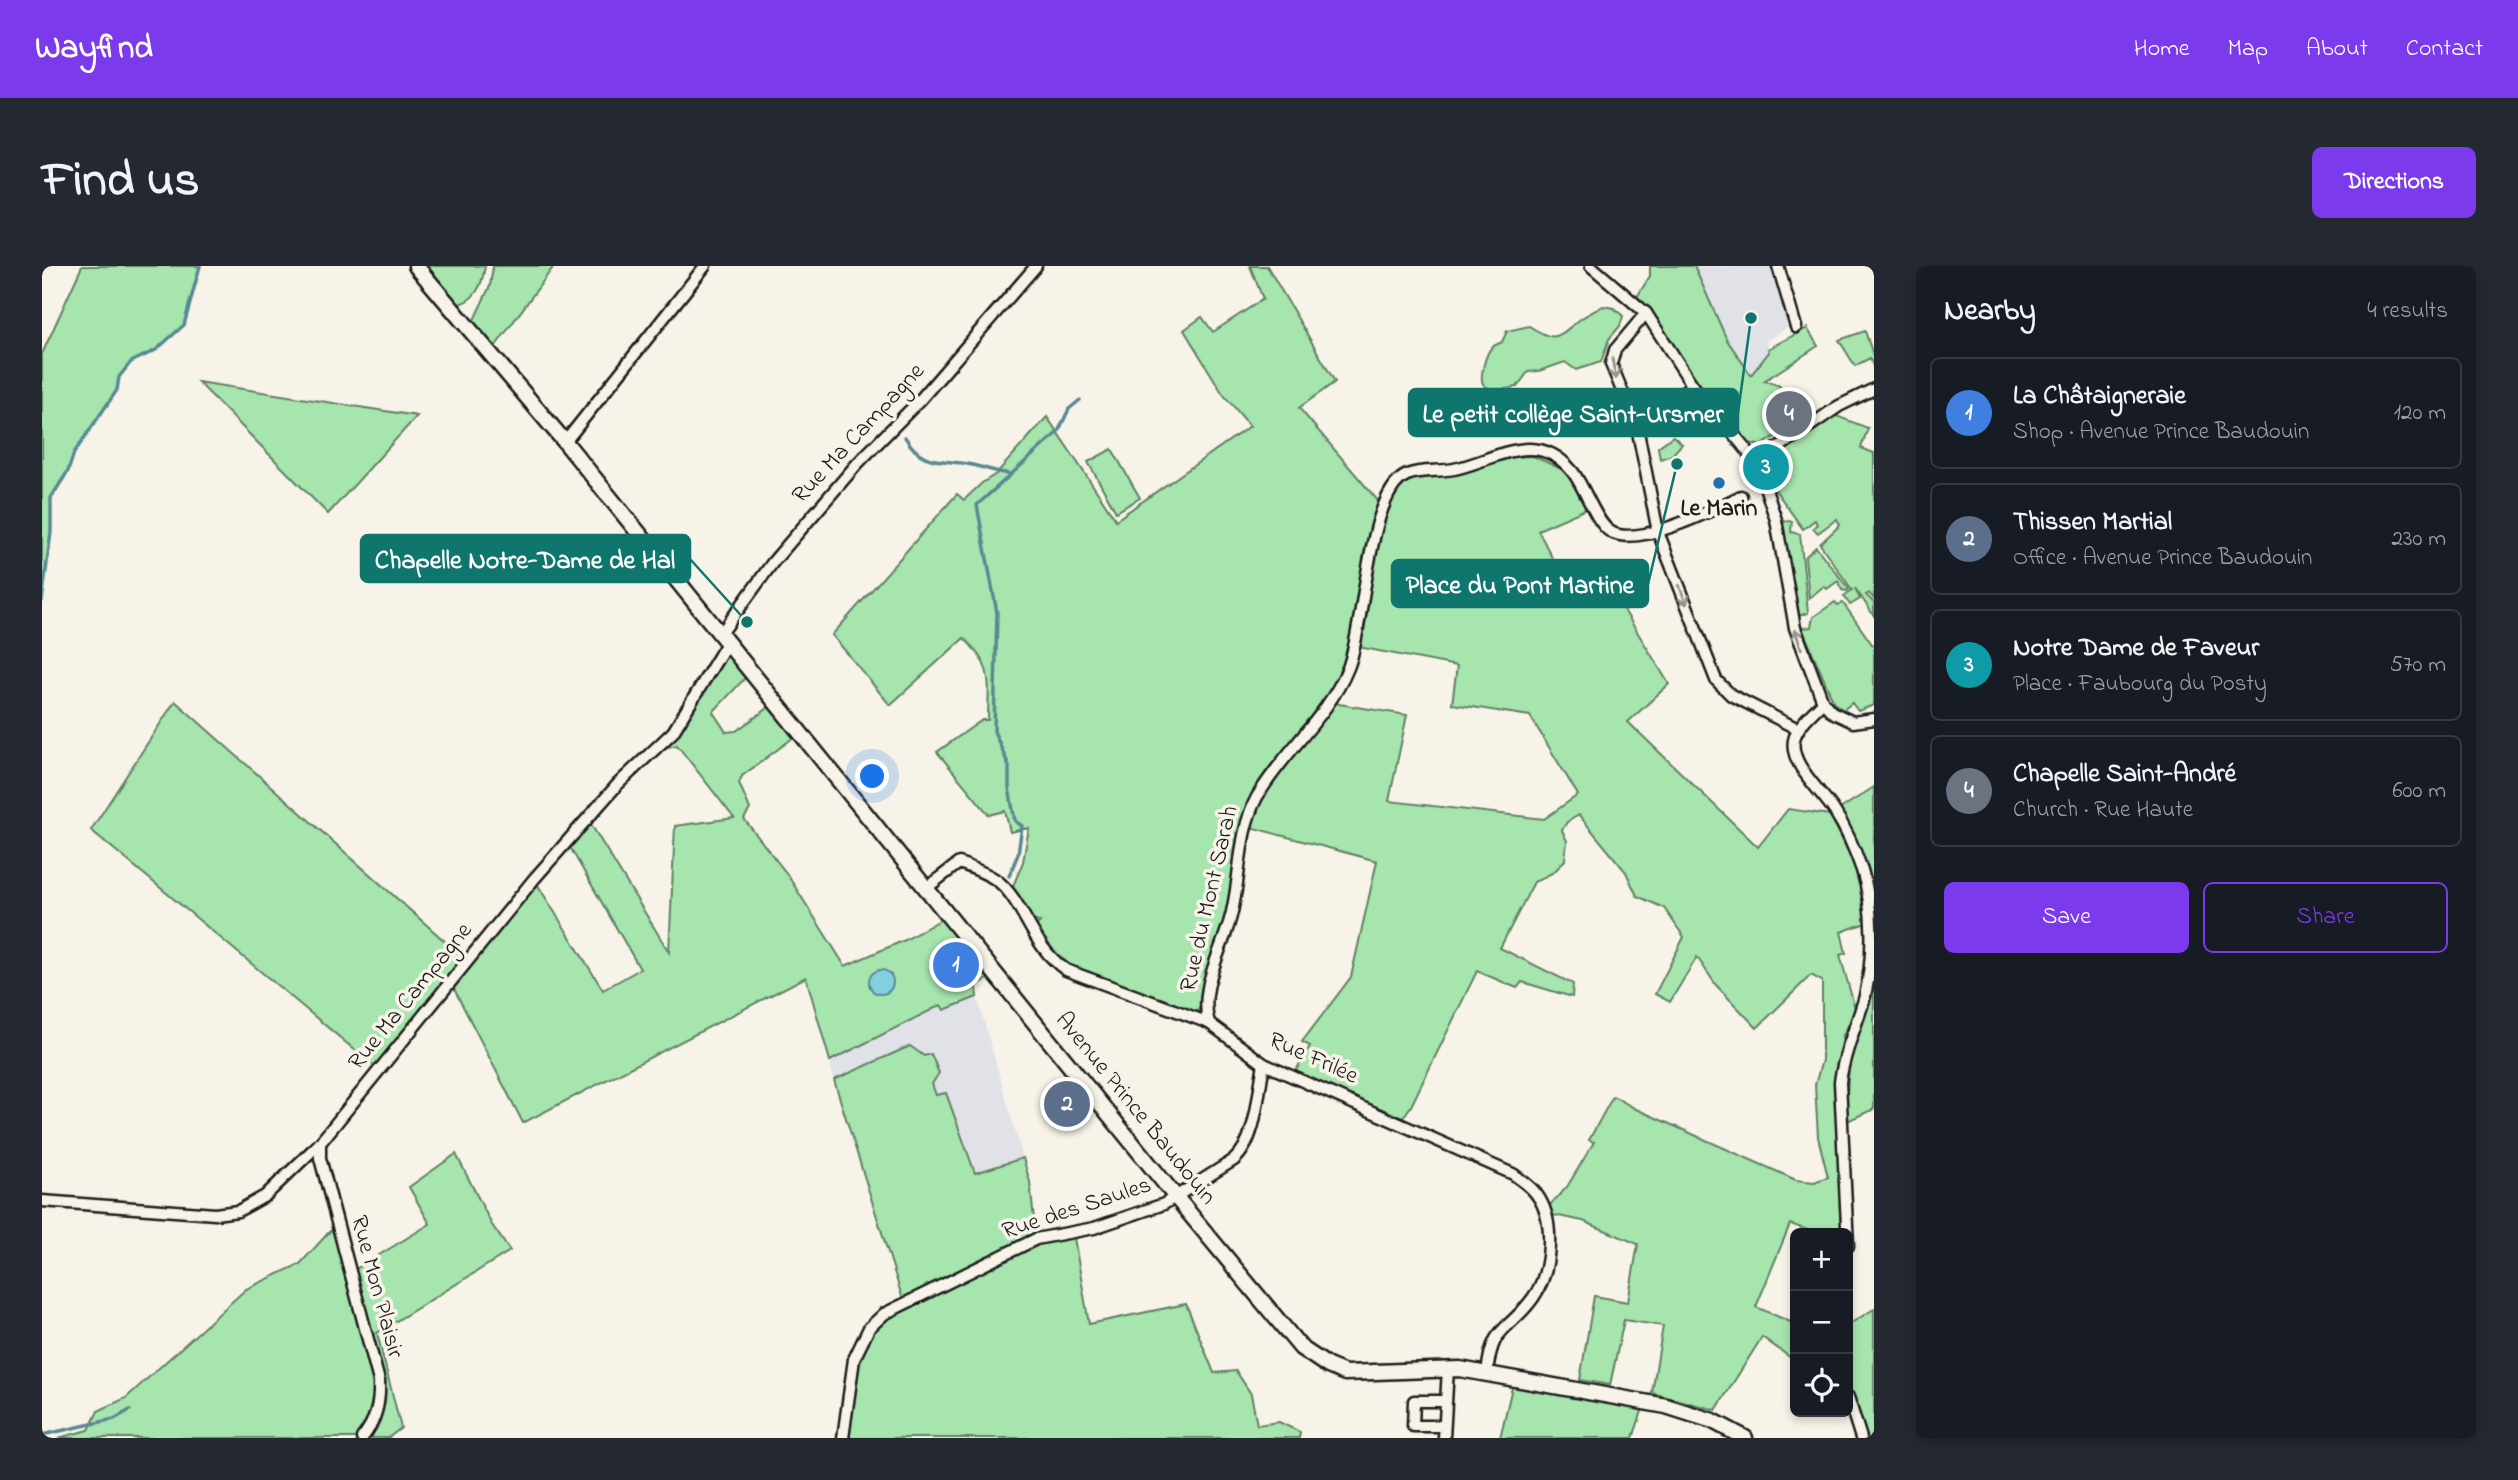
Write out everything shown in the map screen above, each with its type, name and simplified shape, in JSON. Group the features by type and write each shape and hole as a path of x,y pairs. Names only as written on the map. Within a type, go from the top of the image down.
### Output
{"street":[{"name":"Avenue Prince Baudouin","path":"415,266 565,442 1291,1337 1328,1366 1353,1374 1448,1368 1488,1374 1666,1406 1713,1421 1745,1438"},
{"path":"565,442 705,266"},
{"name":"Rue Ma Campagne","path":"42,1200 200,1213 238,1211 264,1196 320,1143 534,879 618,784 673,732 724,639 773,562 857,464 920,400 1036,266"},
{"path":"1591,266 1646,313 1693,386 1757,462 1776,520 1795,628 1823,702 1832,712 1853,722 1874,719"},
{"path":"1778,266 1796,327"},
{"path":"1646,313 1612,358 1613,372 1634,419 1658,532 1716,680 1731,695 1798,729"},
{"path":"1634,419 1693,386"},
{"path":"1757,462 1839,406 1874,389"},
{"name":"Rue du Mont Sarah","path":"1209,1023 1208,992 1232,915 1251,813 1266,784 1325,709 1349,667 1364,601 1376,526 1384,502 1394,485 1407,475 1458,469 1516,449 1533,449 1559,460 1572,471 1610,532 1619,535 1658,532"},
{"path":"1658,532 1741,496"},
{"path":"1823,702 1798,729 1794,739 1795,755 1834,809 1848,838 1862,870 1871,913 1871,974 1844,1057 1840,1082 1847,1228"},
{"name":"Rue Frilée","path":"925,889 953,865 959,863 978,871 999,883 1005,890 1052,960 1080,976 1209,1023 1264,1063 1513,1174 1540,1198 1547,1220 1548,1239 1543,1279 1531,1301 1494,1339 1488,1374"},
{"name":"Rue des Saules","path":"843,1438 854,1359 869,1328 884,1314 1035,1239 1094,1228 1164,1204 1243,1152 1264,1063"},
{"name":"Rue Mon Plaisir","path":"320,1143 320,1158 379,1381 379,1403 362,1438"},
{"path":"1444,1438 1448,1368"},
{"path":"1444,1426 1413,1426 1414,1401 1445,1401"},
{"path":"1853,1413 1861,1438"}],"shaded area":[{"path":"1694,266 1775,266 1782,289 1787,328 1766,341 1770,351 1751,375 1727,340"},
{"path":"977,997 1023,1158 975,1173 946,1094 936,1095 932,1084 939,1073 924,1056 910,1046 834,1080 830,1061 941,1005 944,1010"}],"green space":[{"path":"82,266 200,266 184,325 156,350 131,362 119,377 117,390 74,453 68,471 51,498 51,532 42,601 42,354"},
{"path":"424,266 485,266 482,280 472,297 461,304 453,305"},
{"path":"493,266 554,266 492,351 471,326 490,286"},
{"path":"1250,266 1267,266 1335,382 1299,408 1379,502 1370,534 1363,594 1345,667 1329,697 1241,827 1227,907 1200,1006 1197,1012 1187,1013 1072,967 1054,954 1035,927 1040,922 1030,920 1011,891 1023,862 1029,828 1010,832 1005,811 989,815 937,752 982,720 988,720 988,676 981,658 964,638 890,705 832,635 957,494 964,500 996,474 1047,417 1116,520 1250,426 1223,394 1184,330 1202,317 1213,332 1263,299"},
{"path":"1650,266 1694,266 1727,340 1751,375 1769,352 1768,349 1807,328 1818,346 1764,381 1778,385 1811,414 1780,435 1788,446 1834,415 1868,428 1861,448 1874,453 1874,599 1869,593 1866,595 1874,603 1874,616 1855,588 1860,599 1850,605 1844,596 1852,590 1820,544 1840,525 1837,519 1818,533 1813,528 1817,524 1815,520 1803,529 1763,473 1771,456 1780,460 1785,449 1776,436 1761,446 1749,443 1690,372 1651,312 1637,297 1650,276"},
{"path":"1603,306 1614,308 1623,316 1620,326 1609,339 1601,362 1576,370 1565,362 1528,372 1517,387 1495,389 1482,382 1487,355 1492,347 1502,342 1507,331 1529,326 1545,335 1560,335"},
{"path":"1865,331 1874,358 1874,369 1870,358 1855,366 1839,340"},
{"path":"198,382 417,416 328,514"},
{"path":"1673,436 1682,444 1672,455 1660,459 1658,447"},
{"path":"1112,449 1140,498 1116,512 1088,462"},
{"path":"1533,456 1568,472 1586,509 1538,530 1570,593 1605,579 1669,684 1628,722 1758,847 1788,809 1830,815 1850,855 1861,892 1866,923 1841,932 1846,953 1840,955 1856,1012 1843,1035 1837,1074 1844,1228 1802,1228 1790,1224 1756,1307 1790,1322 1790,1357 1762,1337 1716,1410 1652,1393 1663,1326 1624,1320 1610,1385 1580,1380 1594,1296 1628,1302 1638,1244 1583,1221 1548,1214 1548,1207 1567,1187 1594,1142 1589,1140 1613,1096 1636,1109 1796,1180 1814,1182 1828,1177 1818,1137 1815,1085 1822,1060 1822,981 1811,975 1757,1028 1716,985 1697,957 1670,1002 1655,994 1684,937 1664,908 1637,896 1626,872 1579,815 1567,822 1562,830 1567,841 1565,860 1554,872 1534,882 1500,948 1573,984 1572,997 1522,982 1517,988 1477,971 1411,1106 1402,1119 1295,1072 1310,1046 1302,1042 1351,977 1377,861 1250,827 1273,776 1333,700 1339,704 1407,715 1389,801 1544,819 1578,795 1530,716 1452,704 1457,666 1358,647 1375,543 1394,491 1404,482 1438,469 1501,458"},
{"path":"1792,521 1791,532 1800,534 1808,613 1798,616 1780,522"},
{"path":"1816,547 1849,589 1847,591 1842,590 1838,581 1827,589 1824,586 1809,598 1805,557"},
{"path":"1835,602 1838,605 1843,603 1874,647 1874,705 1858,711 1852,703 1843,710 1834,703 1802,628 1811,627 1813,617"},
{"path":"727,643 748,675 713,712 726,732 736,731 775,703 796,729 793,738 742,776 739,783 750,809 744,819 787,874 845,966 905,940 947,916 996,975 976,985 977,997 944,1010 941,1005 830,1061 806,977 523,1123 450,981 380,1071 91,830 175,701 466,960 534,879 603,990 640,969 567,842 587,818 669,952 675,826 734,818 677,745 656,750"},
{"path":"1874,787 1874,893 1855,837 1840,809"},
{"path":"1874,983 1874,1109 1845,1122 1849,1065"},
{"path":"910,1046 924,1056 931,1054 939,1073 932,1084 936,1095 946,1093 975,1173 1023,1158 1030,1182 1036,1239 1073,1232 1089,1324 1186,1304 1214,1373 1236,1371 1251,1394 1257,1425 1279,1422 1300,1432 1299,1438 843,1438 849,1386 869,1328 904,1303 834,1080"},
{"path":"456,1154 492,1225 510,1251 377,1333 401,1428 388,1438 58,1438 89,1430 98,1411 126,1398 246,1289 300,1264 330,1231 338,1227 351,1272 430,1224 409,1187"},
{"path":"1874,1309 1874,1438 1864,1438 1853,1400 1853,1322"},
{"path":"1514,1379 1645,1402 1633,1438 1500,1438"}],"water":[{"path":"881,970 889,974 893,982 889,990 881,994 873,990 869,982 873,974"}],"waterway":[{"path":"42,601 51,532 51,498 68,471 74,453 117,390 119,377 131,362 156,350 184,325 200,266"},
{"path":"1009,876 1018,854 1022,826 1015,821 1009,788 1009,766 994,731 997,613 977,505 1058,432 1069,409 1080,400"},
{"path":"905,437 912,447 926,458 1010,474"},
{"path":"42,1435 114,1419 130,1410"}],"place":[{"name":"Le petit collège Saint-Ursmer","path":"1751,318"},
{"name":"Chapelle Saint-André","path":"1789,414"},
{"name":"Place du Pont Martine","path":"1677,464"},
{"name":"Notre Dame de Faveur","path":"1766,467"},
{"name":"Le Marin","path":"1719,483"},
{"name":"Chapelle Notre-Dame de Hal","path":"747,622"},
{"name":"La Châtaigneraie","path":"956,965"},
{"name":"Thissen Martial","path":"1067,1104"}]}
